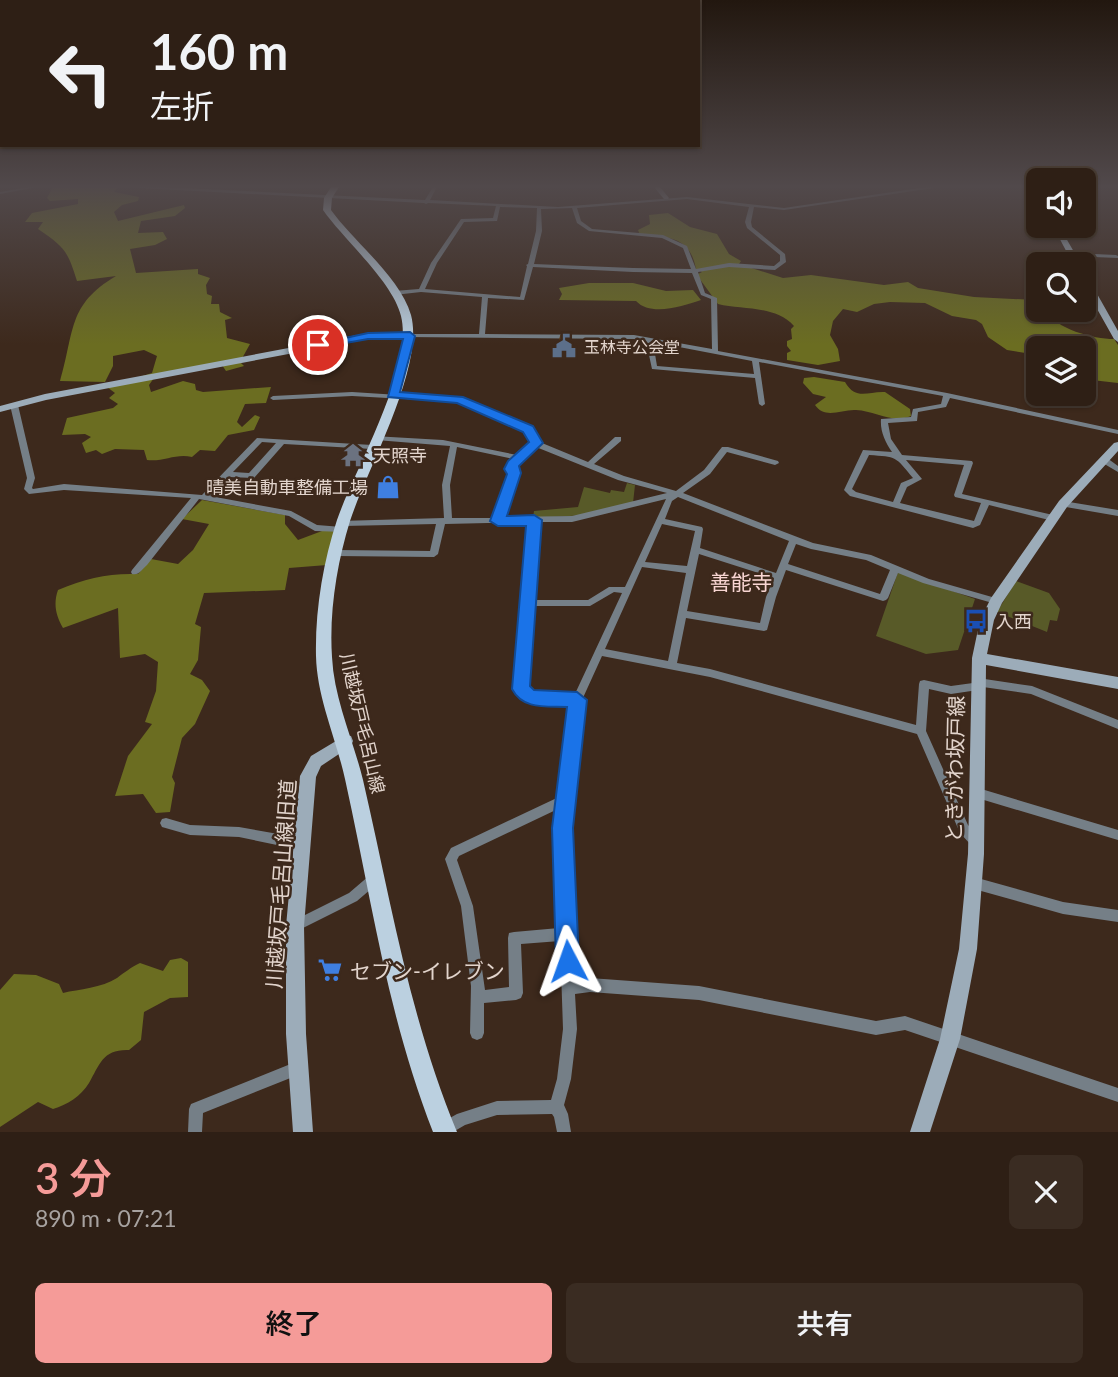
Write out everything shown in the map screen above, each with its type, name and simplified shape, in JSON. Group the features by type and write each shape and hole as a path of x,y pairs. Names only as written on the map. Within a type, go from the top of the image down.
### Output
{"main road":[{"path":"0,409 45,397 331,342 368,336 410,336 405,313 394,293 351,240"},
{"path":"1096,299 1118,339"},
{"name":"川越坂戸毛呂山線","path":"410,336 393,395 342,526 324,658 408,1027 445,1131"},
{"name":"ときがわ坂戸線","path":"920,1132 950,1039 968,949 978,793 979,658 987,620 996,601 1063,504 1118,445"},
{"path":"979,658 1118,683"},
{"name":"川越坂戸毛呂山線旧道","path":"303,1132 298,1068 295,926 301,844 312,767 323,754 345,741"}],"street":[{"path":"421,290 450,240"},
{"path":"394,293 421,290 522,299 536,240"},
{"path":"669,240 685,247 703,294 714,298 715,352"},
{"path":"528,265 694,270 729,265 766,270 780,266 783,255 764,240"},
{"path":"1096,256 1116,257"},
{"path":"482,337 485,296"},
{"path":"410,336 625,337 649,340 947,395 1118,432"},
{"path":"649,340 654,368 758,376"},
{"path":"755,359 762,404"},
{"path":"273,398 393,395 459,400 528,429 536,443 589,465 675,493 793,539 868,558 926,581 996,601"},
{"path":"896,503 904,485 919,481 896,456 887,438 884,421 914,419 915,410 944,406 947,395"},
{"path":"14,405 31,478 28,489 32,492 64,487 201,497 291,514 316,528 586,518 675,493 707,472 725,449 775,463"},
{"path":"589,465 618,439"},
{"path":"135,572 156,549 175,520 227,474 256,442 424,440 518,458"},
{"path":"227,474 251,476 282,441"},
{"path":"498,521 514,473 511,469 518,458 536,443"},
{"path":"337,553 434,554 444,522 446,485 454,446"},
{"path":"986,502 977,523 973,525 853,494 848,489 866,452 969,463 958,495 1053,518"},
{"path":"1104,460 1118,470"},
{"path":"556,1107 564,1079 570,1030 562,844 577,700 659,520 675,493"},
{"path":"1063,504 1118,513"},
{"path":"534,520 521,689 530,697 577,700"},
{"path":"659,520 698,529 697,550 672,664"},
{"path":"684,614 764,628 793,539"},
{"path":"697,550 780,577"},
{"path":"639,564 691,570"},
{"path":"784,566 883,598 895,568"},
{"path":"527,603 590,603 612,589 628,590"},
{"path":"599,652 672,664 841,707 921,731"},
{"path":"976,842 964,829 921,731 924,684 951,690 978,684 1032,690 1118,725"},
{"path":"978,793 1118,835"},
{"path":"477,1033 478,997 467,906 451,859 455,852 565,800"},
{"path":"166,823 190,830 239,832 301,844"},
{"path":"295,926 354,897 376,878"},
{"path":"974,883 1063,908 1118,916"},
{"path":"478,997 516,993 514,938 565,934"},
{"path":"570,988 590,985 699,993 876,1028 905,1023 1118,1095"},
{"path":"195,1132 195,1109 298,1068"},
{"path":"445,1131 462,1119 504,1107 556,1107"},
{"path":"556,1107 561,1114 564,1132"}],"green space":[{"path":"627,483 635,485 633,503 588,515 533,518 534,511 578,507 584,487 610,493 611,490 624,492"},
{"path":"898,572 975,599 958,650 926,654 876,636"},
{"path":"1016,581 1049,593 1060,609 1057,621 1050,620 1047,632 997,612"}],"shaded area":[{"path":"54,240 165,240 155,245 130,249 136,273 198,269 198,274 210,278 206,285 207,294 212,296 211,304 219,304 220,312 232,318 225,320 227,338 250,344 240,362 244,366 226,371 222,365 154,378 149,385 151,392 183,381 195,384 196,390 203,392 271,387 266,403 245,404 237,422 242,427 255,415 260,417 254,430 228,435 215,451 200,450 192,457 153,460 147,460 144,450 115,449 102,454 96,450 86,453 82,443 91,437 85,434 62,435 67,418 113,408 118,404 109,398 115,393 107,387 152,373 157,356 144,350 113,356 113,366 105,382 60,381 71,333 81,309 100,287 116,276 77,281 64,250"},
{"path":"675,240 720,240 729,254 741,261 739,264 783,278 811,275 884,285 908,282 918,288 974,297 1026,300 1026,322 1056,322 1091,336 1026,336 1026,353 1007,350 988,337 982,324 976,320 952,316 925,303 890,302 874,304 857,312 843,309 833,321 830,335 838,349 840,361 818,365 787,360 787,353 791,351 787,341 792,339 791,329 794,326 768,311 718,304 699,278 698,274 702,272 696,269 689,250"},
{"path":"589,283 633,283 666,291 693,290 701,300 658,309 642,306 636,301 559,300 562,294 559,288"},
{"path":"1096,337 1114,339 1118,345 1118,383 1096,380"},
{"path":"804,378 845,382 858,393 885,392 910,409 911,416 897,419 856,410 824,412 815,405 826,397 813,394 803,383"},
{"path":"202,500 285,515 285,524 298,540 322,531 335,531 327,565 289,568 285,590 204,593 195,624 201,627 198,660 190,674 202,680 210,691 195,724 182,738 172,777 175,783 170,812 156,813 143,794 115,796 128,756 152,724 145,722 156,691 158,662 145,654 120,658 118,608 63,628 57,614 56,600 58,590 78,582 107,575 138,574 151,559 178,564 193,550 209,524 182,519"},
{"path":"181,958 188,962 188,997 170,998 144,1012 141,1040 129,1050 113,1052 103,1059 86,1088 73,1099 53,1109 38,1102 0,1127 0,990 14,974 36,975 59,984 63,993 104,984 140,963 163,971 170,960"}],"building":[{"path":"561,336 568,337 566,344 559,344"}],"place":[{"name":"玉林寺公会堂","path":"564,346"},
{"name":"天照寺","path":"353,455"},
{"name":"晴美自動車整備工場","path":"388,487"},
{"name":"入西","path":"976,621"},
{"name":"セブン-イレブン","path":"330,970"}],"district":[{"name":"善能寺","path":"741,581"}],"route":[{"path":"318,345 368,336 410,336 393,395 459,400 528,429 536,443 513,464 511,469 514,473 498,521 534,520 521,689 530,697 577,700 562,828 568,961"}]}
